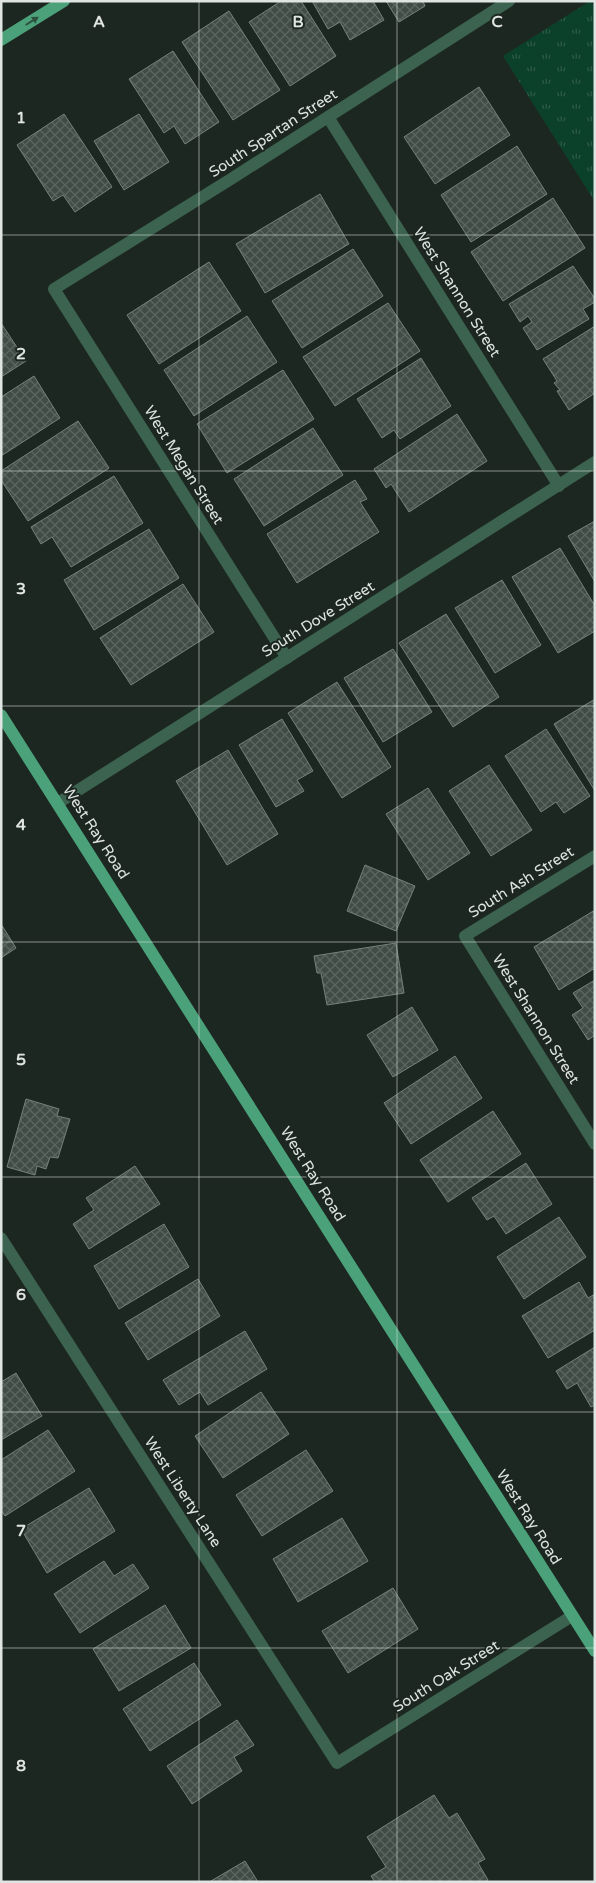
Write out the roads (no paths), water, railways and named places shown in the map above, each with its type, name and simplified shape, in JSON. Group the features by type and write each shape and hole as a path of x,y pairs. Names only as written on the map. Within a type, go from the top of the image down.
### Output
{"main road":[{"path":"1,40 64,1"},
{"name":"West Ray Road","path":"1,715 595,1652"}],"street":[{"name":"South Spartan Street","path":"54,289 509,1"},
{"name":"West Shannon Street","path":"328,116 559,486"},
{"name":"West Megan Street","path":"54,289 287,658"},
{"name":"South Dove Street","path":"58,803 595,462"},
{"name":"South Ash Street","path":"465,936 595,856"},
{"name":"West Shannon Street","path":"465,936 595,1144"},
{"name":"West Liberty Lane","path":"1,1238 337,1763"},
{"name":"South Oak Street","path":"337,1763 572,1616"}]}
